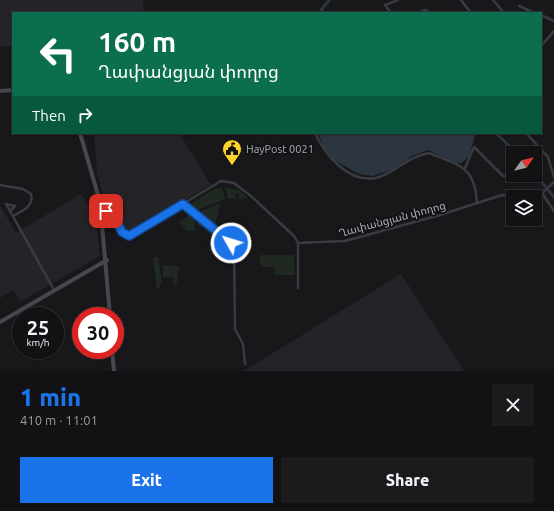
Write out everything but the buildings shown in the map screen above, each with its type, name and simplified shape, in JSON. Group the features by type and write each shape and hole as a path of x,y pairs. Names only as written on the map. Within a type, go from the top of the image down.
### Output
{"street":[{"path":"390,12 385,5 398,0"},
{"path":"461,0 469,12"},
{"path":"492,0 502,12"},
{"path":"519,6 533,12"},
{"path":"542,15 554,21"},
{"path":"542,45 554,31"},
{"path":"0,91 12,90"},
{"path":"81,134 99,194 102,211 109,307"},
{"path":"316,134 323,149 334,162 361,178 377,178 412,158 429,153 465,168 476,188 477,203"},
{"path":"527,134 548,157 554,177"},
{"path":"465,168 474,147 503,176 506,176"},
{"path":"102,211 110,211 122,232 129,236 221,181 234,182 252,196 291,233 298,243 298,288"},
{"path":"553,183 543,192 554,211"},
{"path":"0,185 23,189 31,194 31,205 13,216"},
{"name":"Ղափանցյան փողոց","path":"298,243 345,241 502,196 539,196 543,192"},
{"path":"183,204 231,243 234,248 235,329 243,344 245,364"},
{"path":"10,211 54,290"},
{"path":"0,321 106,259"},
{"path":"114,359 115,371"}],"shaded area":[{"path":"0,0 143,0 144,12 12,12 12,46 0,46"},
{"path":"94,134 180,134 211,185 124,234 104,200 97,173"},
{"path":"225,187 240,191 248,198 239,199 239,194 236,193 235,196 238,199 228,199"},
{"path":"216,188 222,188 225,199 197,210 189,205"},
{"path":"81,194 96,215 100,256 20,302 13,290 0,298 0,205 16,233"},
{"path":"220,203 215,226 198,213"},
{"path":"191,213 195,215 195,230 187,231 179,223"},
{"path":"199,220 226,241 219,245 216,242 214,244 220,254 212,255 212,251 209,251 209,241 213,237 204,227 198,225"},
{"path":"261,255 294,255 295,275 275,275 275,267 262,267 259,261"},
{"path":"153,257 158,257 162,283 157,291"},
{"path":"163,265 179,266 177,283 173,284 173,277 163,277"},
{"path":"401,274 464,371 244,371"}],"water":[{"path":"318,134 475,135 469,156 462,163 456,163 428,150 412,156 391,170 372,176 359,174 337,162 327,154"}],"waterway":[{"path":"320,12 329,0"},
{"path":"497,134 509,146"},
{"path":"542,182 554,197"}],"place":[{"name":"HayPost 0021","path":"232,166"}],"route":[{"path":"106,211 110,211 112,213 122,232 129,236 183,204 231,243"}]}
